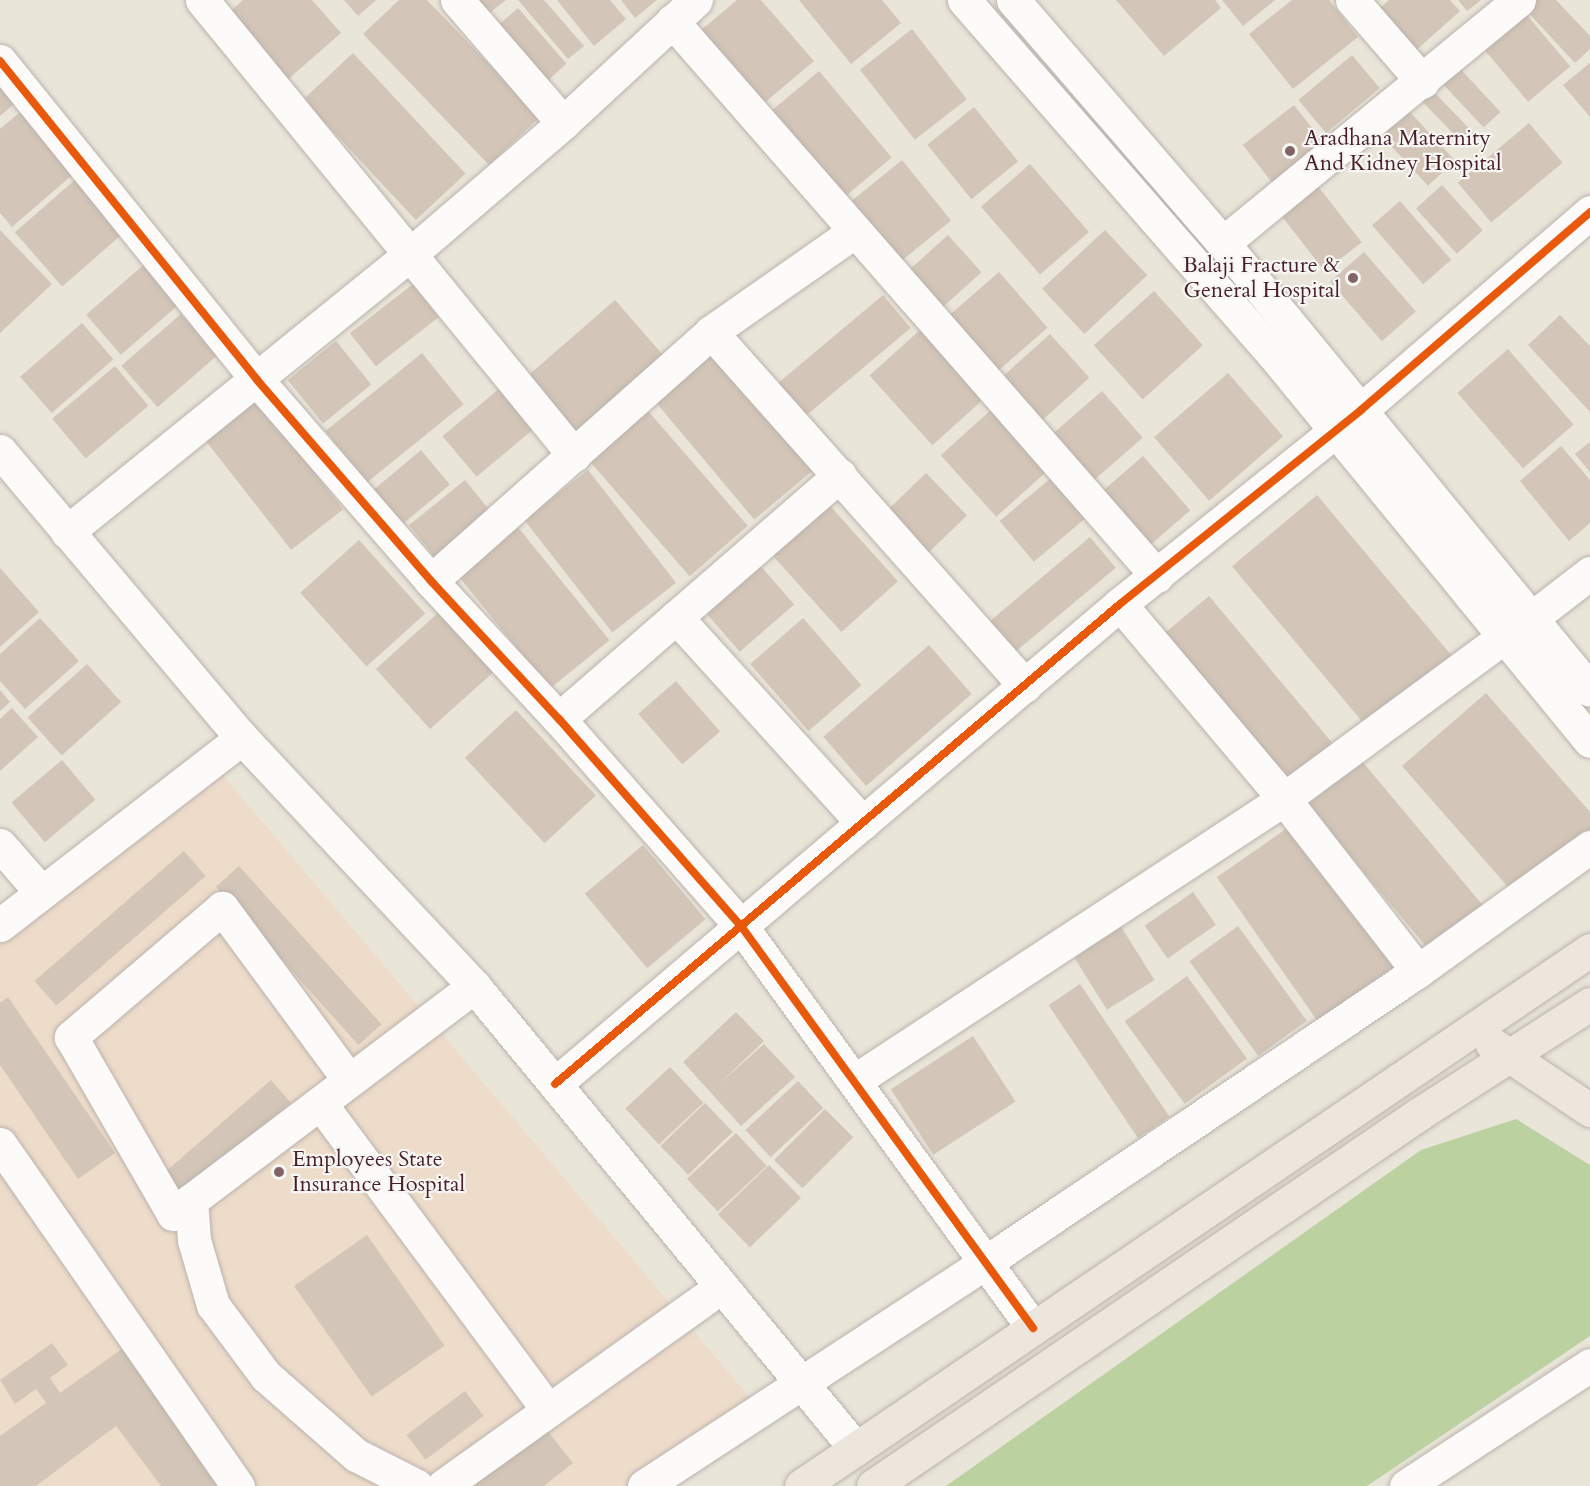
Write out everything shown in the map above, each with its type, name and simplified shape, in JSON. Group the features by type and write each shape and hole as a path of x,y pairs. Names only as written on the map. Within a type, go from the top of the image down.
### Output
{"main road":[{"path":"801,1486 1473,1027 1590,950"},
{"path":"873,1486 1507,1056 1584,1016 1538,985"},
{"path":"1473,1027 1507,1056 1590,1110"}],"street":[{"path":"202,0 408,256 574,455"},
{"path":"457,0 563,123"},
{"path":"67,532 408,256 563,123 696,0"},
{"path":"964,0 1273,354 1502,638 1590,741"},
{"path":"1013,0 1223,243 1533,617 1590,690"},
{"path":"1352,0 1423,82"},
{"path":"1223,243 1423,82 1519,0"},
{"path":"672,21 1157,576"},
{"path":"0,61 257,380 431,581 559,719 741,926 1033,1328"},
{"path":"555,1084 1120,604 1361,410 1590,212"},
{"path":"431,581 711,332 854,232"},
{"path":"711,332 1025,686"},
{"path":"0,451 242,738 474,986 856,1449"},
{"path":"559,719 840,475"},
{"path":"1533,617 1590,573"},
{"path":"1120,604 1284,799 1418,971"},
{"path":"676,617 863,823"},
{"path":"854,1081 1284,799 1502,638"},
{"path":"0,925 242,738"},
{"path":"0,845 41,892"},
{"path":"644,1486 800,1381 986,1262 1418,971 1590,847"},
{"path":"349,1080 222,908 71,1037 173,1214 474,986"},
{"path":"320,1103 548,1410"},
{"path":"0,1144 238,1486"},
{"path":"191,1200 195,1240 213,1305 266,1376 356,1455 417,1486"},
{"path":"443,1486 722,1286"},
{"path":"1406,1486 1590,1365"}],"shaded area":[{"name":"Employees State Insurance Hospital","path":"216,767 756,1405 630,1486 0,1486 0,938"}],"green space":[{"path":"1516,1119 1590,1165 1590,1336 1367,1486 946,1486 1421,1150"}],"building":[{"path":"243,0 312,0 341,33 286,81 227,14"},
{"path":"344,0 376,0 358,16"},
{"path":"399,0 427,0 540,117 489,165 363,34"},
{"path":"468,0 506,0 483,18"},
{"path":"518,0 544,0 584,46 568,59"},
{"path":"557,0 610,0 626,19 594,46"},
{"path":"621,0 657,0 635,18"},
{"path":"737,0 761,0 814,61 763,104 700,31"},
{"path":"799,0 882,0 901,23 851,64"},
{"path":"1116,0 1215,0 1221,8 1164,56"},
{"path":"1222,0 1275,0 1243,26"},
{"path":"1292,0 1329,0 1358,37 1293,89 1249,34"},
{"path":"1389,0 1450,0 1460,11 1413,53 1376,12"},
{"path":"1458,0 1481,0 1467,11"},
{"path":"1533,0 1556,0 1590,36 1590,49 1575,63 1524,8"},
{"path":"518,8 567,64 543,84 495,28"},
{"path":"1522,9 1570,66 1528,102 1480,44"},
{"path":"912,29 967,99 915,140 860,70"},
{"path":"353,53 466,174 416,220 303,99"},
{"path":"1352,55 1380,88 1326,133 1298,100"},
{"path":"1452,60 1500,112 1484,128 1435,76"},
{"path":"1590,63 1590,117 1563,85"},
{"path":"819,71 892,158 838,203 765,116"},
{"path":"0,76 20,99 0,116"},
{"path":"1433,91 1475,135 1465,145 1422,101"},
{"path":"1294,105 1328,149 1277,189 1243,145"},
{"path":"974,107 1018,161 971,199 927,145"},
{"path":"25,108 78,170 12,227 0,213 0,129"},
{"path":"1408,110 1455,160 1428,186 1381,135"},
{"path":"1529,123 1562,163 1491,223 1458,183"},
{"path":"902,160 951,221 897,264 848,203"},
{"path":"1030,164 1089,232 1040,275 981,207"},
{"path":"1310,176 1362,242 1325,271 1273,205"},
{"path":"76,179 123,233 62,286 15,232"},
{"path":"1442,185 1483,230 1457,254 1416,208"},
{"path":"1400,201 1451,260 1423,284 1372,225"},
{"path":"0,230 52,284 0,333"},
{"path":"1105,230 1147,275 1084,334 1042,289"},
{"path":"948,235 981,272 940,310 906,272"},
{"path":"1364,252 1416,312 1382,341 1330,282"},
{"path":"148,261 183,301 121,355 86,315"},
{"path":"999,272 1048,328 997,372 948,316"},
{"path":"413,284 439,317 376,366 350,333"},
{"path":"1154,291 1203,345 1143,399 1094,345"},
{"path":"883,295 911,328 801,420 773,387"},
{"path":"615,300 667,360 579,436 527,377"},
{"path":"181,314 217,356 157,407 121,366"},
{"path":"1560,315 1590,346 1590,412 1528,345"},
{"path":"82,323 113,359 52,413 20,377"},
{"path":"920,330 983,400 932,445 869,376"},
{"path":"1050,334 1089,378 1039,423 999,380"},
{"path":"336,341 371,385 323,424 288,380"},
{"path":"708,343 814,469 754,520 648,393"},
{"path":"1508,349 1574,424 1523,468 1457,393"},
{"path":"422,353 464,404 367,482 326,431"},
{"path":"115,366 148,406 86,459 52,419"},
{"path":"1228,373 1283,436 1209,501 1154,437"},
{"path":"500,388 534,429 477,477 443,436"},
{"path":"1102,391 1143,438 1093,481 1052,434"},
{"path":"257,399 343,509 291,550 205,440"},
{"path":"992,409 1048,471 996,517 941,455"},
{"path":"648,411 748,526 690,576 590,462"},
{"path":"1590,442 1590,472 1575,454"},
{"path":"1561,446 1590,480 1590,523 1569,541 1520,481"},
{"path":"421,450 450,484 401,526 372,491"},
{"path":"1143,456 1190,510 1150,545 1103,491"},
{"path":"588,470 676,583 612,633 524,520"},
{"path":"926,473 967,515 924,557 883,515"},
{"path":"1051,478 1085,519 1034,562 1000,521"},
{"path":"465,480 495,517 439,563 409,525"},
{"path":"1317,495 1454,658 1369,730 1232,566"},
{"path":"823,498 898,581 841,632 767,549"},
{"path":"517,526 610,640 550,689 457,574"},
{"path":"1090,537 1116,568 1008,658 982,628"},
{"path":"359,540 425,614 367,666 300,593"},
{"path":"758,563 794,605 740,652 704,610"},
{"path":"0,568 39,612 0,647"},
{"path":"1209,596 1334,745 1284,786 1159,638"},
{"path":"439,612 493,672 430,729 376,669"},
{"path":"40,618 79,661 25,709 0,681 0,654"},
{"path":"803,618 861,685 809,731 750,664"},
{"path":"929,645 972,694 866,786 823,737"},
{"path":"87,664 121,702 62,755 28,718"},
{"path":"676,681 720,732 682,764 638,714"},
{"path":"0,690 10,702 0,711"},
{"path":"1486,693 1590,812 1590,830 1515,895 1402,766"},
{"path":"12,708 38,737 0,771 0,719"},
{"path":"516,710 596,796 545,843 465,758"},
{"path":"62,760 95,800 45,842 11,802"},
{"path":"1361,760 1486,909 1433,954 1307,805"},
{"path":"1293,824 1393,967 1317,1021 1217,877"},
{"path":"643,845 705,919 647,968 585,894"},
{"path":"184,851 206,876 56,1006 35,981"},
{"path":"239,866 382,1024 358,1045 216,887"},
{"path":"1193,892 1216,925 1168,959 1145,926"},
{"path":"1120,925 1154,980 1107,1010 1073,955"},
{"path":"1238,926 1307,1021 1258,1056 1189,961"},
{"path":"1187,976 1247,1059 1185,1104 1125,1021"},
{"path":"1080,984 1169,1117 1138,1138 1048,1005"},
{"path":"8,997 115,1153 78,1179 0,1065 0,1003"},
{"path":"736,1012 764,1041 717,1086 764,1044 795,1077 741,1126 683,1062"},
{"path":"973,1036 1015,1101 933,1155 891,1089"},
{"path":"670,1067 703,1103 659,1144 625,1109"},
{"path":"271,1080 291,1103 184,1195 165,1173"},
{"path":"798,1081 823,1108 771,1157 745,1130"},
{"path":"705,1103 733,1132 688,1175 660,1146"},
{"path":"825,1109 853,1137 802,1188 774,1160"},
{"path":"736,1133 767,1166 718,1212 687,1179"},
{"path":"769,1165 801,1198 750,1247 718,1214"},
{"path":"367,1235 444,1346 372,1397 294,1286"},
{"path":"52,1343 68,1365 50,1378 60,1393 122,1349 219,1486 161,1486 116,1426 36,1486 0,1486 0,1436 46,1403 36,1389 15,1404 0,1380"},
{"path":"465,1391 484,1416 425,1460 407,1435"},
{"path":"542,1424 573,1463 544,1486 464,1486"}],"cycle path":[{"path":"0,61 257,380 431,581 559,719 741,926 1033,1328"},
{"path":"555,1084 1120,604 1361,410 1590,212"}],"place":[{"name":"Aradhana Maternity And Kidney Hospital","path":"1290,151"},
{"name":"Balaji Fracture & General Hospital","path":"1353,278"},
{"name":"Employees State Insurance Hospital","path":"279,1172"}]}
